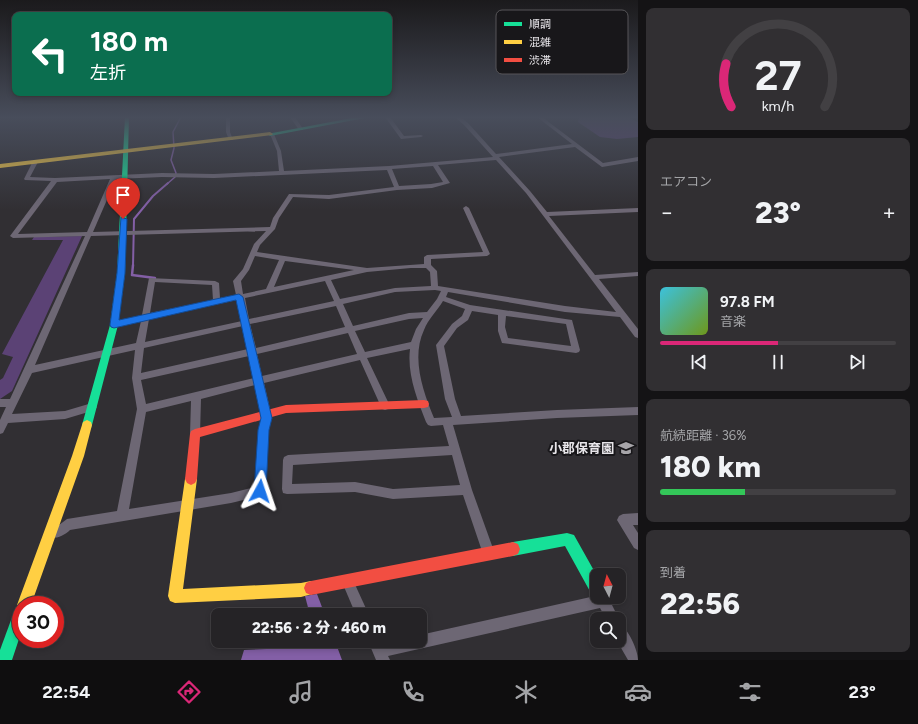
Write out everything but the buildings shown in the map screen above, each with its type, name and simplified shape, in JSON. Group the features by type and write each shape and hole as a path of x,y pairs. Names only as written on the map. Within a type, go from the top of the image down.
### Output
{"main road":[{"path":"0,166 146,148"},
{"path":"27,596 78,456 114,325 121,273 125,150"},
{"path":"424,404 286,409 266,413 195,434 188,504 175,596 300,590 569,540 590,578"},
{"path":"4,660 12,637"}],"street":[{"path":"278,148 282,173"},
{"path":"488,148 546,214 638,335"},
{"path":"35,162 27,179 55,180 125,176 214,176 435,165 557,148"},
{"path":"580,148 602,165 638,159"},
{"path":"51,533 62,530 67,525 260,491 266,413 253,351 239,297 237,281 246,270 257,244 272,229 276,218 291,195 329,197 397,188 432,186 447,183 435,165"},
{"path":"389,168 397,188"},
{"path":"0,430 29,370 114,177"},
{"path":"55,180 13,236 272,229"},
{"path":"435,288 433,271 428,266 427,257 487,254 466,208"},
{"path":"546,214 638,210"},
{"path":"253,254 366,270"},
{"path":"269,291 284,258"},
{"path":"114,325 145,317 366,270 428,266"},
{"path":"594,277 638,274"},
{"path":"327,278 349,330 385,406"},
{"path":"122,516 142,409 136,378 140,345 152,280 215,283 217,302"},
{"path":"29,370 395,290 435,288 565,309 623,315"},
{"path":"445,290 442,298 428,315 419,330 414,345 415,367 430,422 556,414 638,412"},
{"path":"442,298 469,308 569,322 576,350 505,341 502,335 501,326 502,313"},
{"path":"458,421 450,399 440,345 458,321 465,318 469,308"},
{"path":"136,378 409,316 428,315"},
{"path":"142,409 406,345 414,345"},
{"path":"195,434 196,396"},
{"path":"0,403 12,403"},
{"path":"6,419 65,414 92,407"},
{"path":"447,422 467,490 490,554"},
{"path":"455,450 288,460 287,489 355,487 392,494 467,490"},
{"path":"638,519 623,520 638,544"},
{"path":"348,582 360,608"},
{"path":"379,651 590,598"},
{"path":"626,644 635,660"}],"shaded area":[{"path":"82,236 12,391 0,399 0,380 3,378 13,357 2,354 63,240 32,240 34,237"},
{"path":"317,594 322,608 308,608 305,596"},
{"path":"338,648 342,660 241,660 244,650"}],"waterway":[{"path":"167,184 175,177 176,173 171,160 174,148"},
{"path":"133,266 134,219 153,196 168,183"},
{"path":"133,265 132,275 155,278"}],"traffic: fast":[{"path":"87,425 114,325 121,273 126,148"},
{"path":"513,549 567,539 569,540 590,578"},
{"path":"4,660 12,637"}],"traffic: slow":[{"path":"0,166 154,148"},
{"path":"27,596 78,456 87,425"},
{"path":"191,479 175,596 301,590 311,588"}],"traffic: jam":[{"path":"191,479 195,434 286,409 424,404"},
{"path":"311,588 513,549"}],"place":[{"name":"小郡保育園","path":"626,448"}],"route":[{"path":"123,219 121,273 114,325 239,297 253,351 267,418 264,430 260,491"}]}
